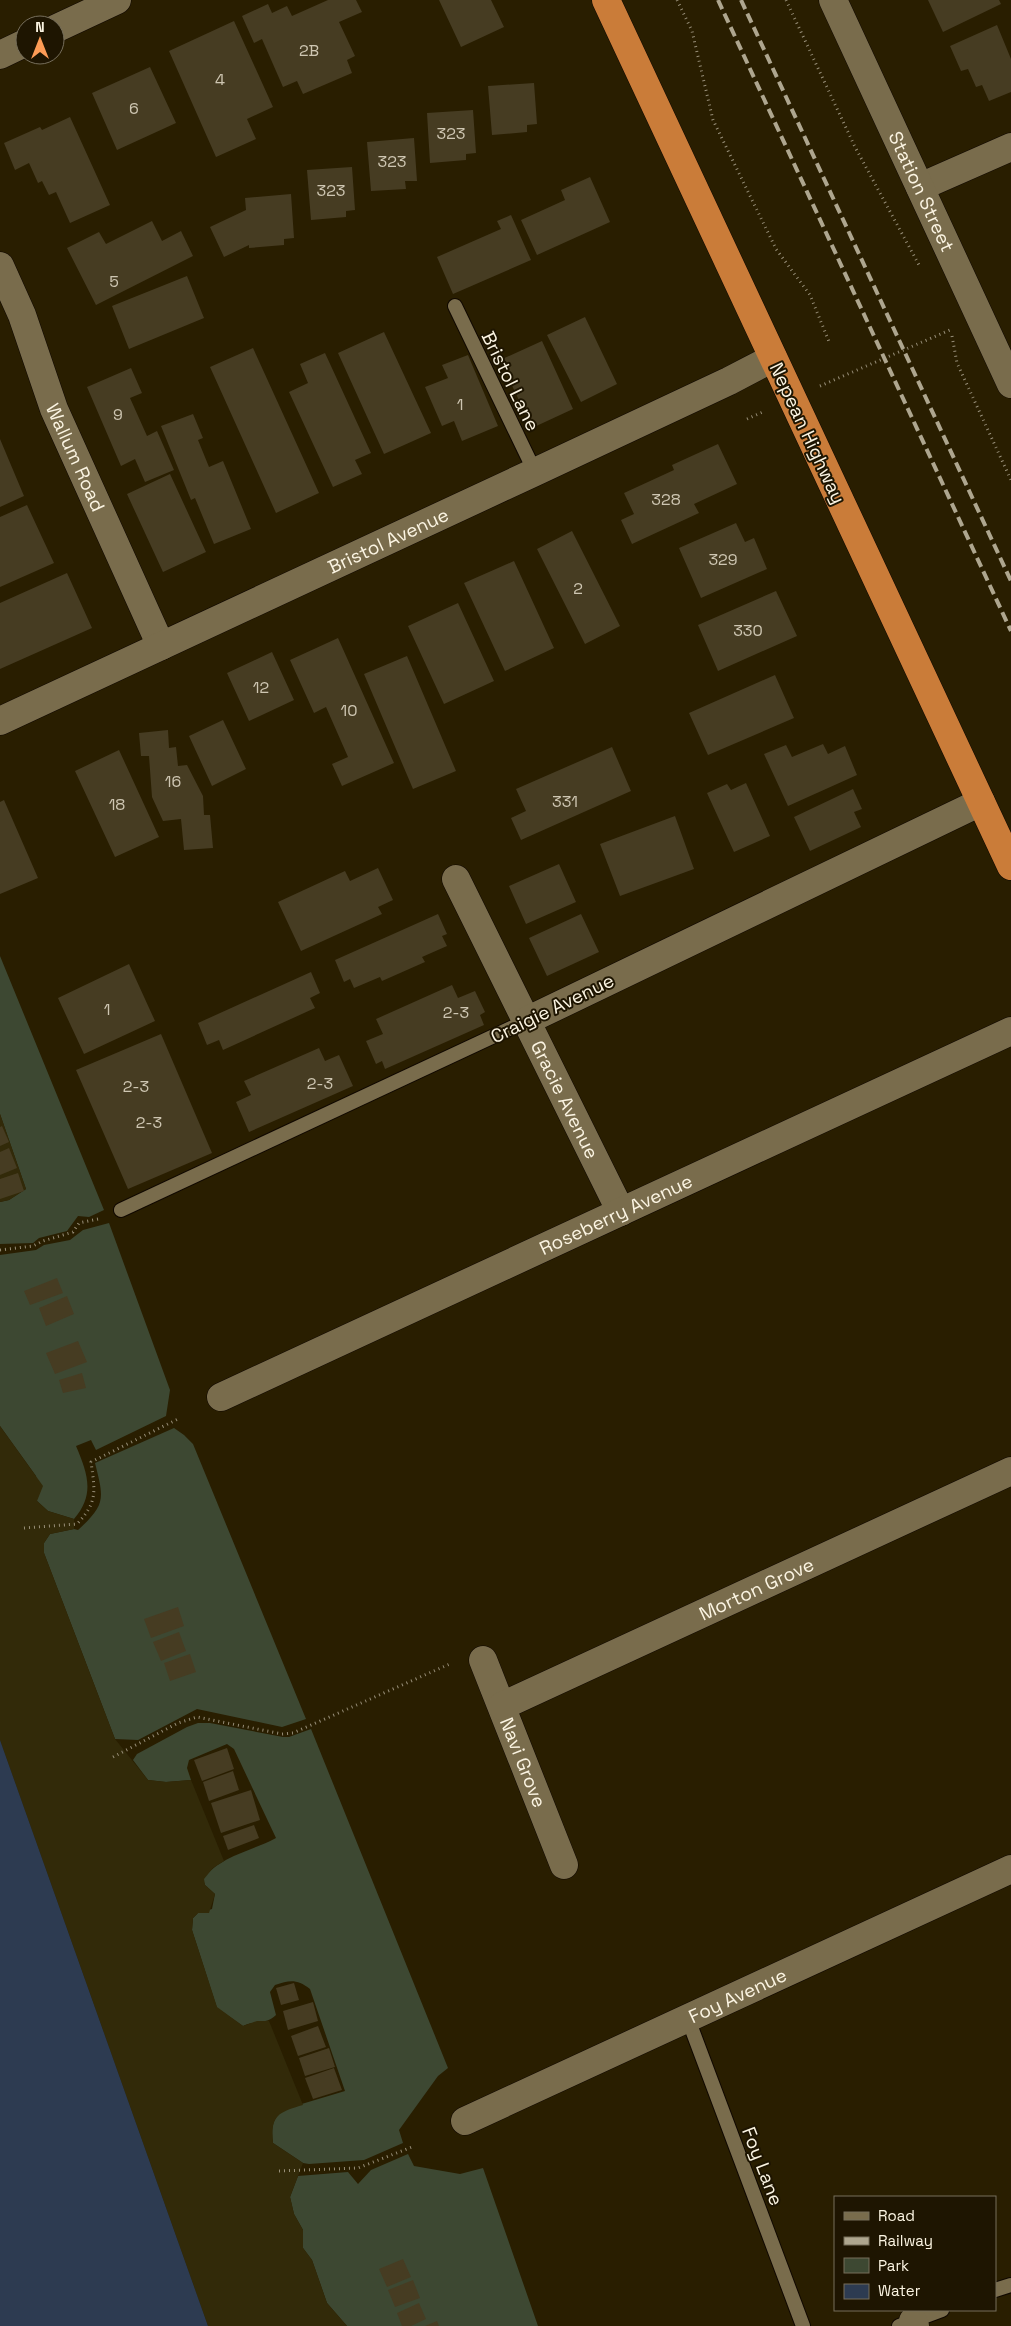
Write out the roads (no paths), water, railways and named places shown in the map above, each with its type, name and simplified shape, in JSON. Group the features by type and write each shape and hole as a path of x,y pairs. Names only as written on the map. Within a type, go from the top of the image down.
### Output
{"highway":[{"name":"Nepean Highway","path":"606,0 1011,866"}],"street":[{"path":"65,24 117,0"},
{"name":"Station Street","path":"832,0 1011,384"},
{"path":"0,55 15,48"},
{"path":"920,187 1011,147"},
{"name":"Wallum Road","path":"0,266 25,322 40,373 54,409 161,646"},
{"name":"Bristol Avenue","path":"0,720 535,472 729,381 773,358"},
{"name":"Craigie Avenue","path":"526,1021 981,802"},
{"name":"Gracie Avenue","path":"456,879 622,1212"},
{"name":"Roseberry Avenue","path":"221,1397 1011,1031"},
{"name":"Morton Grove","path":"502,1706 1011,1471"},
{"name":"Navi Grove","path":"483,1660 564,1865"},
{"name":"Foy Avenue","path":"465,2121 1011,1869"}],"lane":[{"name":"Bristol Lane","path":"455,306 535,472"},
{"name":"Craigie Avenue","path":"121,1210 526,1021"},
{"name":"Foy Lane","path":"688,2019 803,2326"},
{"path":"996,2290 1011,2284"},
{"path":"909,2324 940,2311"}],"water":[{"path":"0,1740 208,2326 0,2326"}],"railway":[{"path":"718,0 1011,631"},
{"path":"741,0 1011,581"}]}
